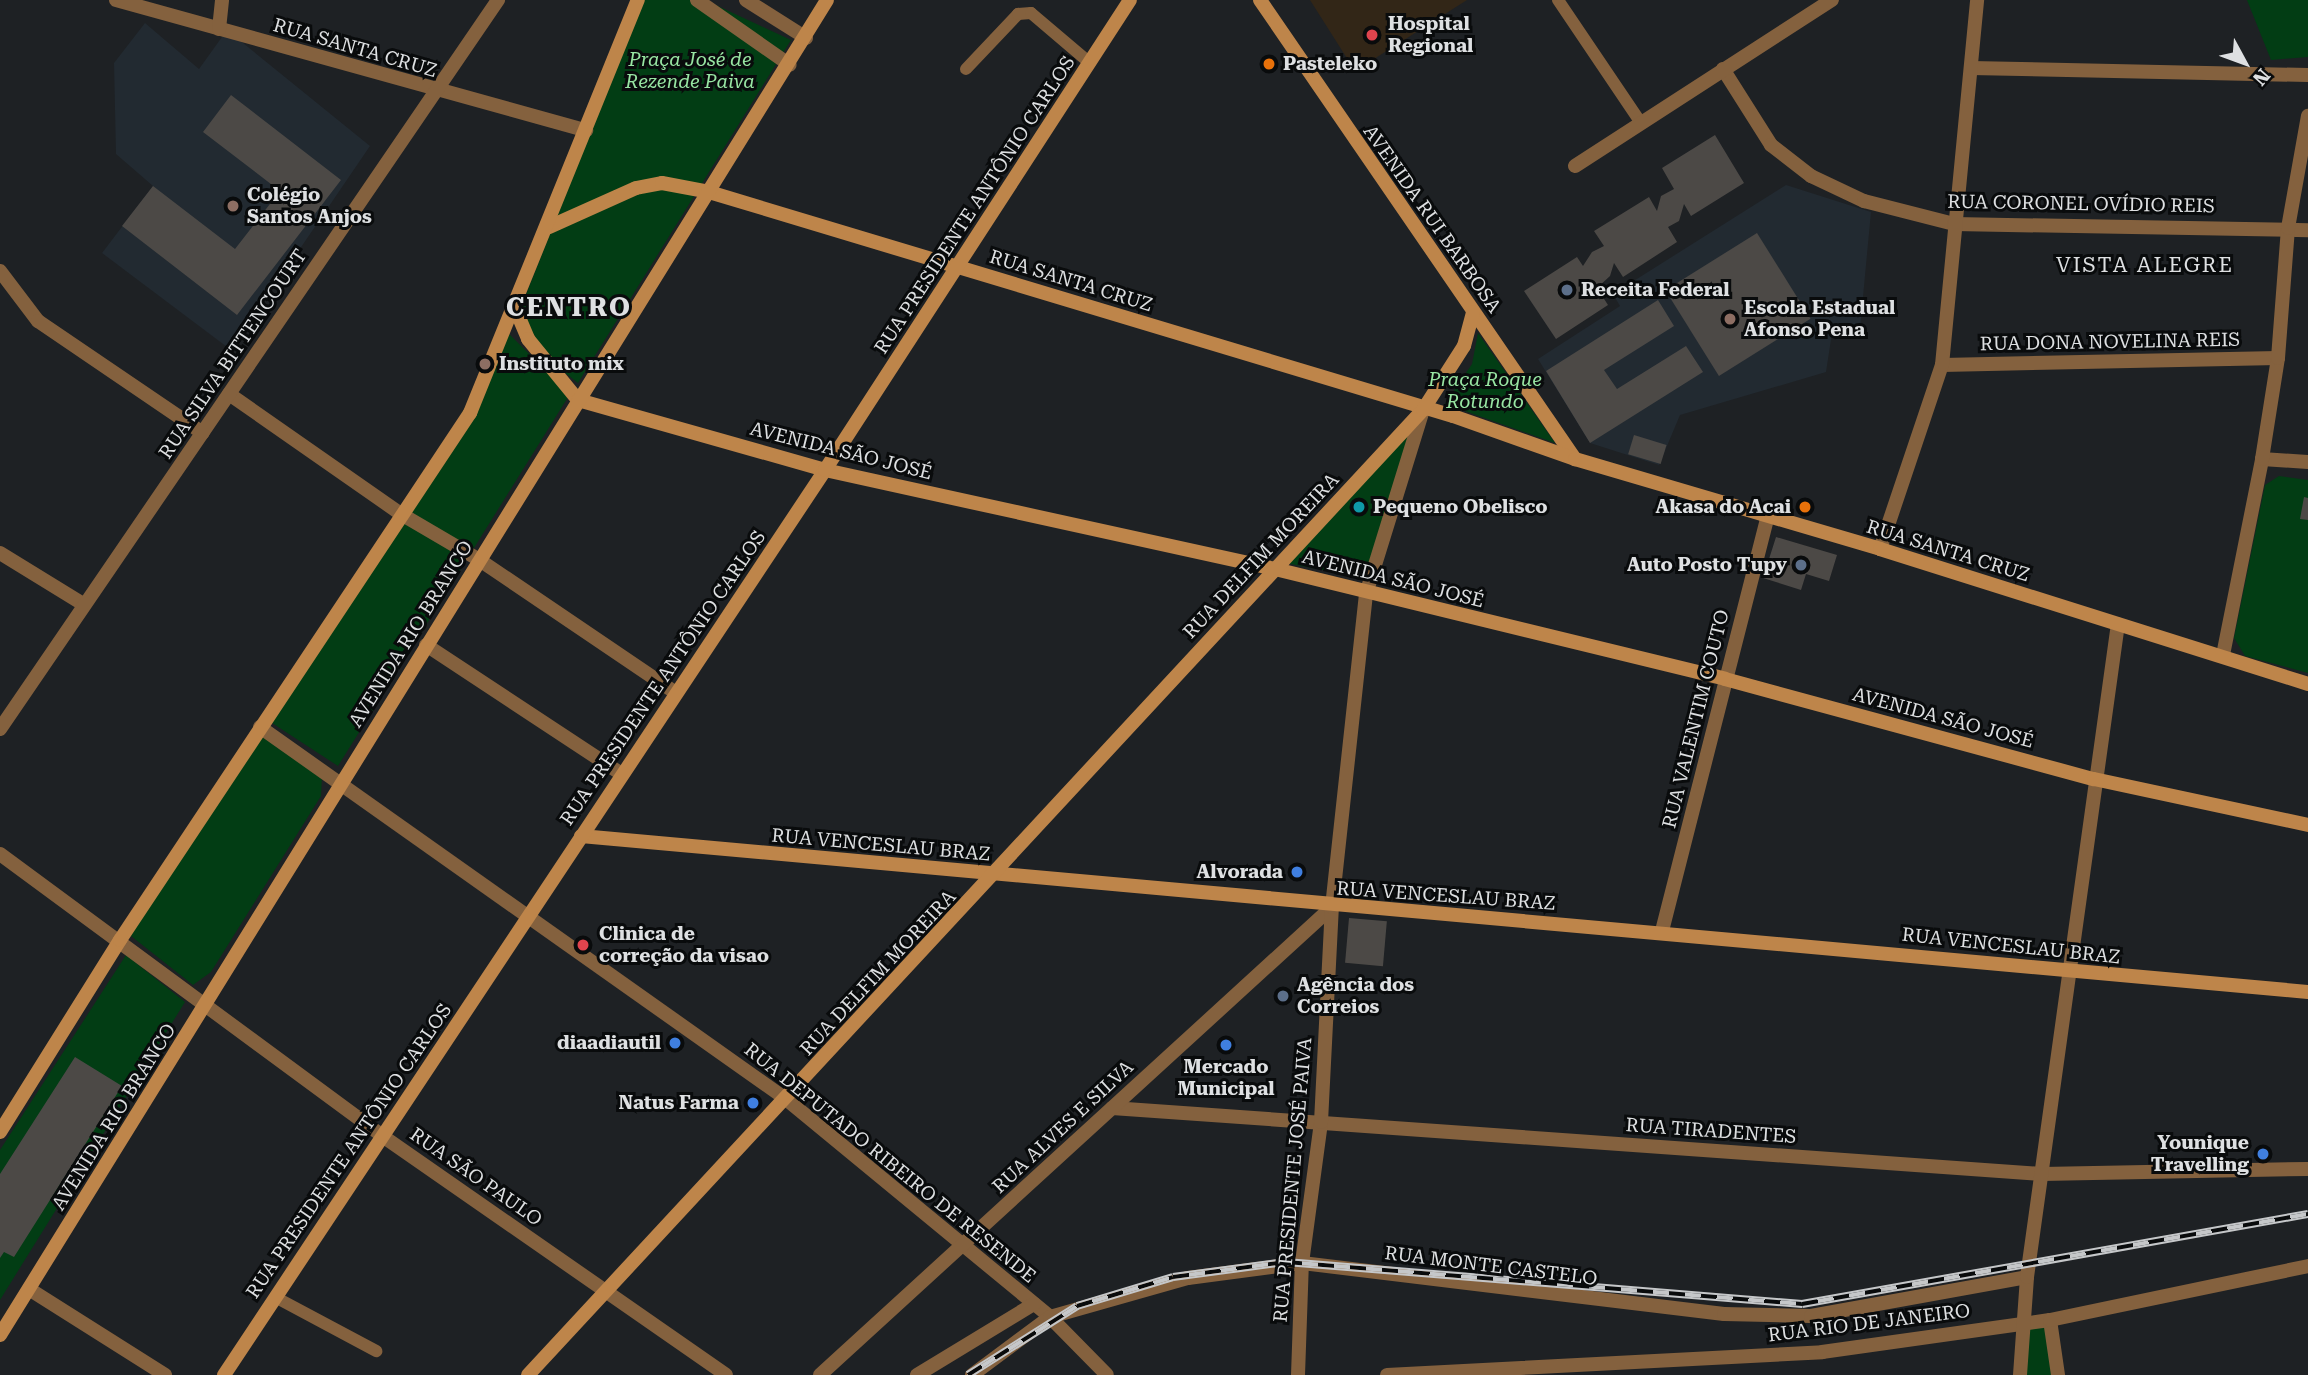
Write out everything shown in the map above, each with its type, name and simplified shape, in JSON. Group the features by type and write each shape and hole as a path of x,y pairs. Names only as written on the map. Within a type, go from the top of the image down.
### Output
{"main road":[{"path":"0,1132 120,940 470,413 549,227 638,0"},
{"name":"AVENIDA RIO BRANCO","path":"0,1335 207,1006 339,786 481,561 578,400 790,65 827,0"},
{"name":"RUA PRESIDENTE ANTÔNIO CARLOS","path":"224,1375 825,470 1130,0"},
{"name":"AVENIDA RUI BARBOSA","path":"1260,0 1576,459"},
{"name":"RUA SANTA CRUZ","path":"549,227 636,188 662,183 709,192 1423,410"},
{"path":"515,308 549,369 578,400"},
{"path":"1474,312 1464,346 1423,410 1454,416 1576,459"},
{"name":"AVENIDA SÃO JOSÉ","path":"578,400 825,470 1275,569 1366,594 1725,679 2094,779 2308,825"},
{"name":"RUA DELFIM MOREIRA","path":"528,1375 997,874 1423,410"},
{"name":"RUA SANTA CRUZ","path":"1576,459 1880,549 2308,684"},
{"name":"RUA VENCESLAU BRAZ","path":"581,836 1332,907 1662,931 2308,992"}],"street":[{"name":"RUA SANTA CRUZ","path":"116,0 436,92 586,130"},
{"path":"219,29 222,0"},
{"name":"RUA SILVA BITTENCOURT","path":"0,729 498,0"},
{"path":"697,0 790,65"},
{"path":"746,0 806,38"},
{"path":"1575,166 1832,0"},
{"path":"1880,549 1942,365 1977,0"},
{"path":"1970,68 2308,75"},
{"name":"RUA CORONEL OVÍDIO REIS","path":"1723,69 1771,145 1811,176 1864,201 1954,224 2308,230"},
{"path":"2223,655 2262,459 2278,358 2288,228 2308,116"},
{"path":"0,271 38,321 203,433"},
{"name":"RUA DONA NOVELINA REIS","path":"1942,365 2278,358"},
{"path":"229,394 401,514 481,561 676,693"},
{"name":"RUA PRESIDENTE JOSÉ PAIVA","path":"1298,1375 1302,1263 1321,1122 1332,907 1366,594 1423,410"},
{"path":"2262,459 2308,462"},
{"name":"RUA VALENTIM COUTO","path":"1662,931 1768,516"},
{"path":"0,553 83,604"},
{"path":"2021,1375 2028,1277 2094,779 2118,624"},
{"path":"426,645 622,774"},
{"name":"RUA DEPUTADO RIBEIRO DE RESENDE","path":"260,727 339,786 530,915 786,1099 1050,1317 1107,1375"},
{"path":"0,854 120,940"},
{"name":"RUA ALVES E SILVA","path":"820,1375 1332,907"},
{"name":"RUA SÃO PAULO","path":"120,940 381,1135 726,1375"},
{"name":"RUA TIRADENTES","path":"1112,1108 2042,1174 2308,1169"},
{"name":"RUA MONTE CASTELO","path":"972,1375 1050,1317 1188,1279 1302,1263 1724,1314 1799,1316 2028,1277"},
{"name":"RUA RIO DE JANEIRO","path":"1387,1375 1822,1352 2050,1320 2308,1266"},
{"path":"29,1289 165,1375"},
{"path":"917,1375 1034,1304"},
{"path":"2050,1320 2058,1375"}],"lane":[{"path":"1558,0 1641,123"},
{"path":"966,69 1018,14 1031,13 1090,63"},
{"path":"275,1297 376,1351"}],"shaded area":[{"name":"Hospital Regional","path":"1310,0 1467,0 1355,71"},
{"name":"Colégio Santos Anjos","path":"145,23 199,69 227,30 370,146 231,350 102,253 153,186 116,154 114,63"},
{"name":"Escola Estadual Afonso Pena","path":"1786,185 1871,212 1859,339 1832,333 1826,372 1680,415 1659,465 1590,443 1538,359 1620,306 1613,294"}],"green space":[{"name":"Praça José de Rezende Paiva","path":"643,0 705,0 791,40 578,383 532,347 519,312"},
{"path":"2247,0 2308,0 2308,57 2271,60"},
{"path":"508,333 570,394 338,766 269,721 376,562"},
{"name":"Praça Roque Rotundo","path":"1478,333 1555,443 1445,404 1472,364"},
{"path":"1417,423 1366,578 1285,563"},
{"path":"2279,476 2308,480 2308,673 2245,656 2234,638 2265,485"},
{"path":"261,734 322,776 321,796 211,972 193,985 131,936 146,902"},
{"path":"126,955 185,1002 0,1300 0,1150"},
{"path":"2046,1325 2052,1375 2026,1375 2029,1329"}],"building":[{"path":"231,95 341,180 237,315 122,226 153,186 235,249 280,191 203,132"},
{"path":"1715,135 1744,183 1691,216 1684,204 1679,221 1668,227 1677,242 1623,277 1614,263 1610,276 1597,288 1608,305 1556,339 1524,291 1577,257 1583,266 1592,252 1604,246 1594,231 1649,197 1657,211 1661,196 1674,189 1662,168"},
{"path":"1757,233 1811,319 1719,376 1665,290"},
{"path":"1658,300 1674,326 1604,370 1617,389 1686,346 1703,372 1590,443 1546,371"},
{"path":"1634,435 1667,445 1661,464 1628,454"},
{"path":"2304,497 2308,498 2308,520 2300,519"},
{"name":"Auto Posto Tupy","path":"1776,537 1837,555 1829,581 1806,574 1801,590 1763,578"},
{"path":"1349,918 1387,921 1383,966 1345,963"},
{"path":"75,1057 122,1086 14,1257 4,1252 0,1258 0,1174"}],"railway":[{"path":"968,1375 1077,1306 1173,1277 1286,1262 1802,1304 2308,1214"}],"place":[{"name":"Hospital Regional","path":"1372,35"},
{"name":"Pasteleko","path":"1269,64"},
{"name":"Colégio Santos Anjos","path":"233,206"},
{"name":"Receita Federal","path":"1567,290"},
{"name":"Escola Estadual Afonso Pena","path":"1730,319"},
{"name":"Instituto mix","path":"485,364"},
{"name":"Pequeno Obelisco","path":"1359,507"},
{"name":"Akasa do Acai","path":"1805,507"},
{"name":"Auto Posto Tupy","path":"1801,565"},
{"name":"Alvorada","path":"1297,872"},
{"name":"Clinica de correção da visao","path":"583,945"},
{"name":"Agência dos Correios","path":"1283,996"},
{"name":"diaadiautil","path":"675,1043"},
{"name":"Mercado Municipal","path":"1226,1045"},
{"name":"Natus Farma","path":"753,1103"},
{"name":"Younique Travelling","path":"2263,1154"}],"district":[{"name":"VISTA ALEGRE","path":"2145,265"},
{"name":"CENTRO","path":"569,308"}]}
